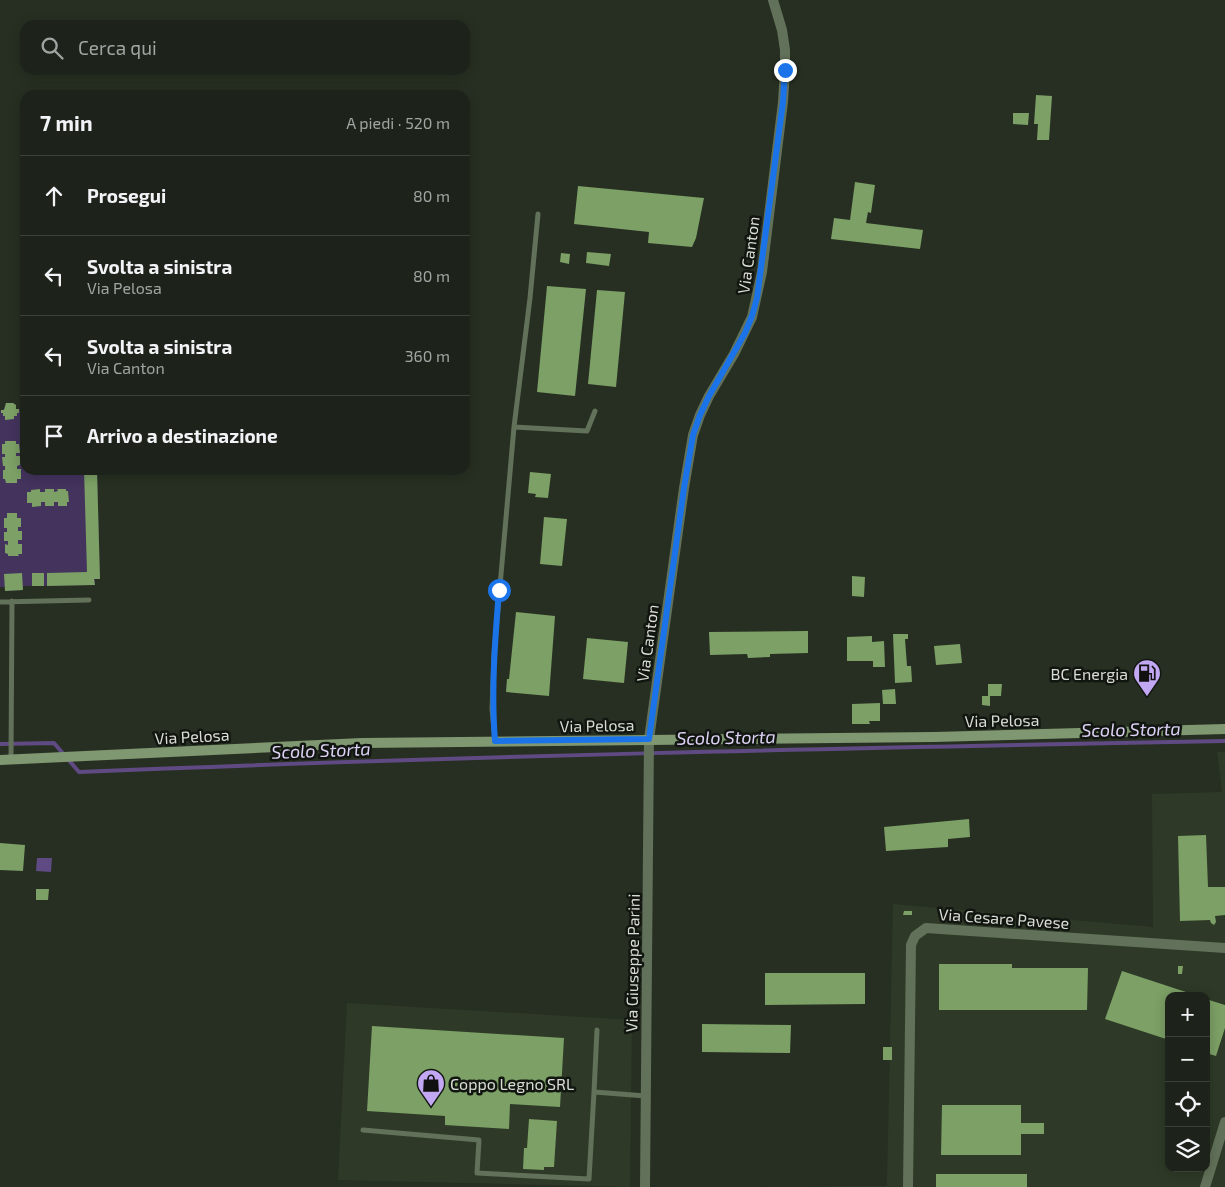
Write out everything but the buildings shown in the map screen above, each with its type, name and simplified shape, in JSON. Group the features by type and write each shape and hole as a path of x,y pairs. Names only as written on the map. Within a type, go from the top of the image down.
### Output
{"main road":[{"name":"Via Pelosa","path":"0,760 12,755 48,758 362,743 495,741 649,742 1225,729"}],"street":[{"name":"Via Canton","path":"649,742 693,435 709,396 745,333 752,316 760,281 783,102 785,70 784,43 773,0"},
{"name":"Via Giuseppe Parini","path":"645,1187 649,742"},
{"name":"Via Cesare Pavese","path":"908,1187 911,945 915,936 926,928 1225,948"},
{"path":"1205,1187 1225,1122"}],"lane":[{"path":"495,741 492,709 494,654 514,427 538,214"},
{"path":"514,427 587,431 595,411"},
{"path":"0,602 89,600"},
{"path":"12,601 12,755"},
{"path":"363,1130 479,1140 477,1173 589,1179 597,1030"},
{"path":"594,1092 646,1096"}],"shaded area":[{"path":"6,403 13,403 16,405 16,409 20,409 20,475 97,475 100,579 95,579 95,585 23,586 23,590 5,591 5,587 0,587 0,411 4,409"},
{"path":"1217,752 1225,752 1225,1187 752,1187 887,1186 893,904 1153,927 1152,794 1222,792"},
{"path":"37,858 52,858 51,872 36,871"},
{"path":"347,1003 632,1020 630,1187 338,1180"}],"waterway":[{"name":"Scolo Storta","path":"0,744 54,743 79,772 652,753 1225,741"}],"place":[{"name":"BC Energia","path":"1147,697"},
{"name":"Coppo Legno SRL","path":"431,1107"}],"route":[{"path":"499,590 492,709 495,741 649,739 693,435 709,396 745,333 757,298 762,272 783,102 785,70"}]}
